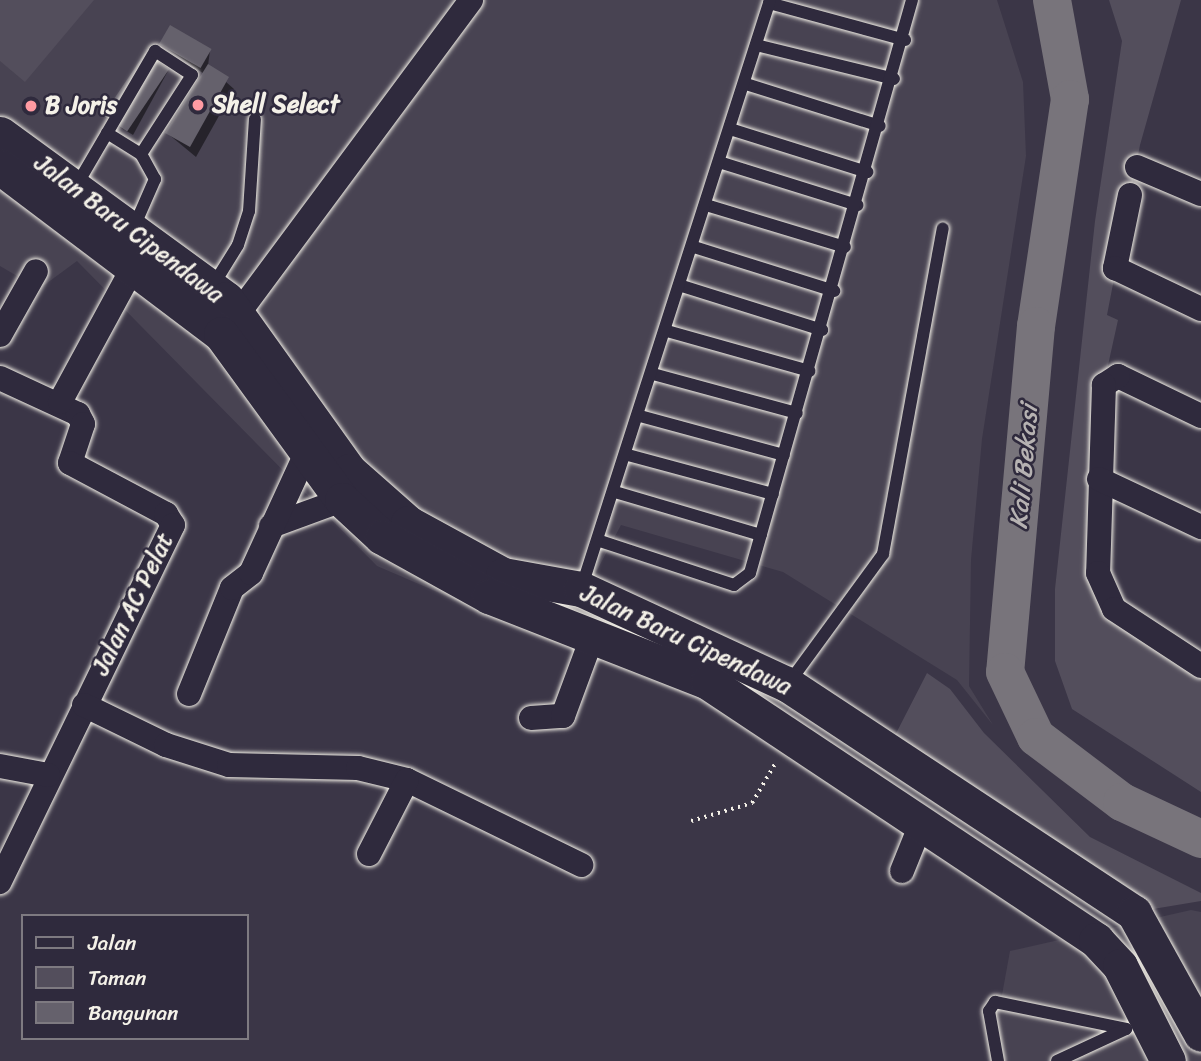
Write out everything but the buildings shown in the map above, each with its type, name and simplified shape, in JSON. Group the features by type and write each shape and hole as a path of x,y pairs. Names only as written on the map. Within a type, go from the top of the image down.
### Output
{"main road":[{"name":"Jalan Baru Cipendawa","path":"0,134 134,227 212,288 307,451 342,500 432,570 593,635 679,666 1096,940 1120,966 1137,1024 1168,1061"},
{"name":"Jalan Baru Cipendawa","path":"0,167 135,264 231,324 349,471 408,523 503,575 581,589 787,684 1134,913 1201,1034"},
{"path":"866,789 887,751"}],"street":[{"path":"231,324 471,0"},
{"path":"1138,167 1201,194"},
{"path":"1129,195 1115,268 1201,309"},
{"path":"60,401 135,264"},
{"path":"0,335 36,271"},
{"path":"1201,416 1118,376 1104,385 1098,573 1114,610 1201,666"},
{"name":"Jalan AC Pelat","path":"0,378 60,401 82,419 70,463 166,514 173,525 48,775 0,882"},
{"path":"189,694 232,588 251,573 307,451"},
{"path":"1099,479 1201,527"},
{"path":"271,526 342,500"},
{"path":"531,718 563,716 593,635"},
{"path":"84,705 166,745 229,765 358,768 407,780 581,865"},
{"path":"0,766 48,775"},
{"path":"369,854 407,780"},
{"path":"902,871 921,824"}],"lane":[{"path":"600,541 734,585 750,573 894,79 912,0"},
{"path":"581,589 628,455 770,1 905,40"},
{"path":"756,45 894,79"},
{"path":"75,188 155,51 192,75 141,154"},
{"path":"746,84 880,126"},
{"path":"212,288 238,245 249,211 255,119"},
{"path":"730,130 867,172"},
{"path":"107,133 141,154 155,179 134,227"},
{"path":"719,162 857,205"},
{"path":"706,205 845,247"},
{"path":"787,684 883,554 943,228"},
{"path":"694,247 834,291"},
{"path":"682,286 822,330"},
{"path":"667,331 809,371"},
{"path":"653,374 797,412"},
{"path":"640,416 784,455"},
{"path":"628,455 773,494"},
{"path":"615,492 761,535"},
{"path":"998,1061 989,1011 995,1002 1137,1024"},
{"path":"1056,1061 1137,1024"}],"path":[{"path":"691,821 752,803 790,740"}],"shaded area":[{"path":"0,0 997,0 1023,82 1026,156 982,439 971,560 969,686 993,725 957,680 783,572 621,525 558,644 377,566 77,261 39,289 0,266"},
{"path":"1191,910 1201,912 1201,1061 990,1061 1010,951"}],"green space":[{"path":"0,0 94,0 25,82 0,61"},
{"path":"1109,0 1181,0 1140,145 1107,315 1118,320 1101,397 1099,479 1114,610 1201,666 1201,792 1072,709 1055,661 1055,589 1095,221 1122,41"},
{"path":"927,673 950,689 984,733 1090,837 1201,893 1201,901 1153,909 1139,922 887,751"}],"waterway":[{"name":"Kali Bekasi","path":"1052,0 1070,99 1036,326 1005,672 1036,737 1122,802 1201,839"}],"place":[{"name":"Shell Select","path":"198,105"},
{"name":"B Joris","path":"31,106"}]}
